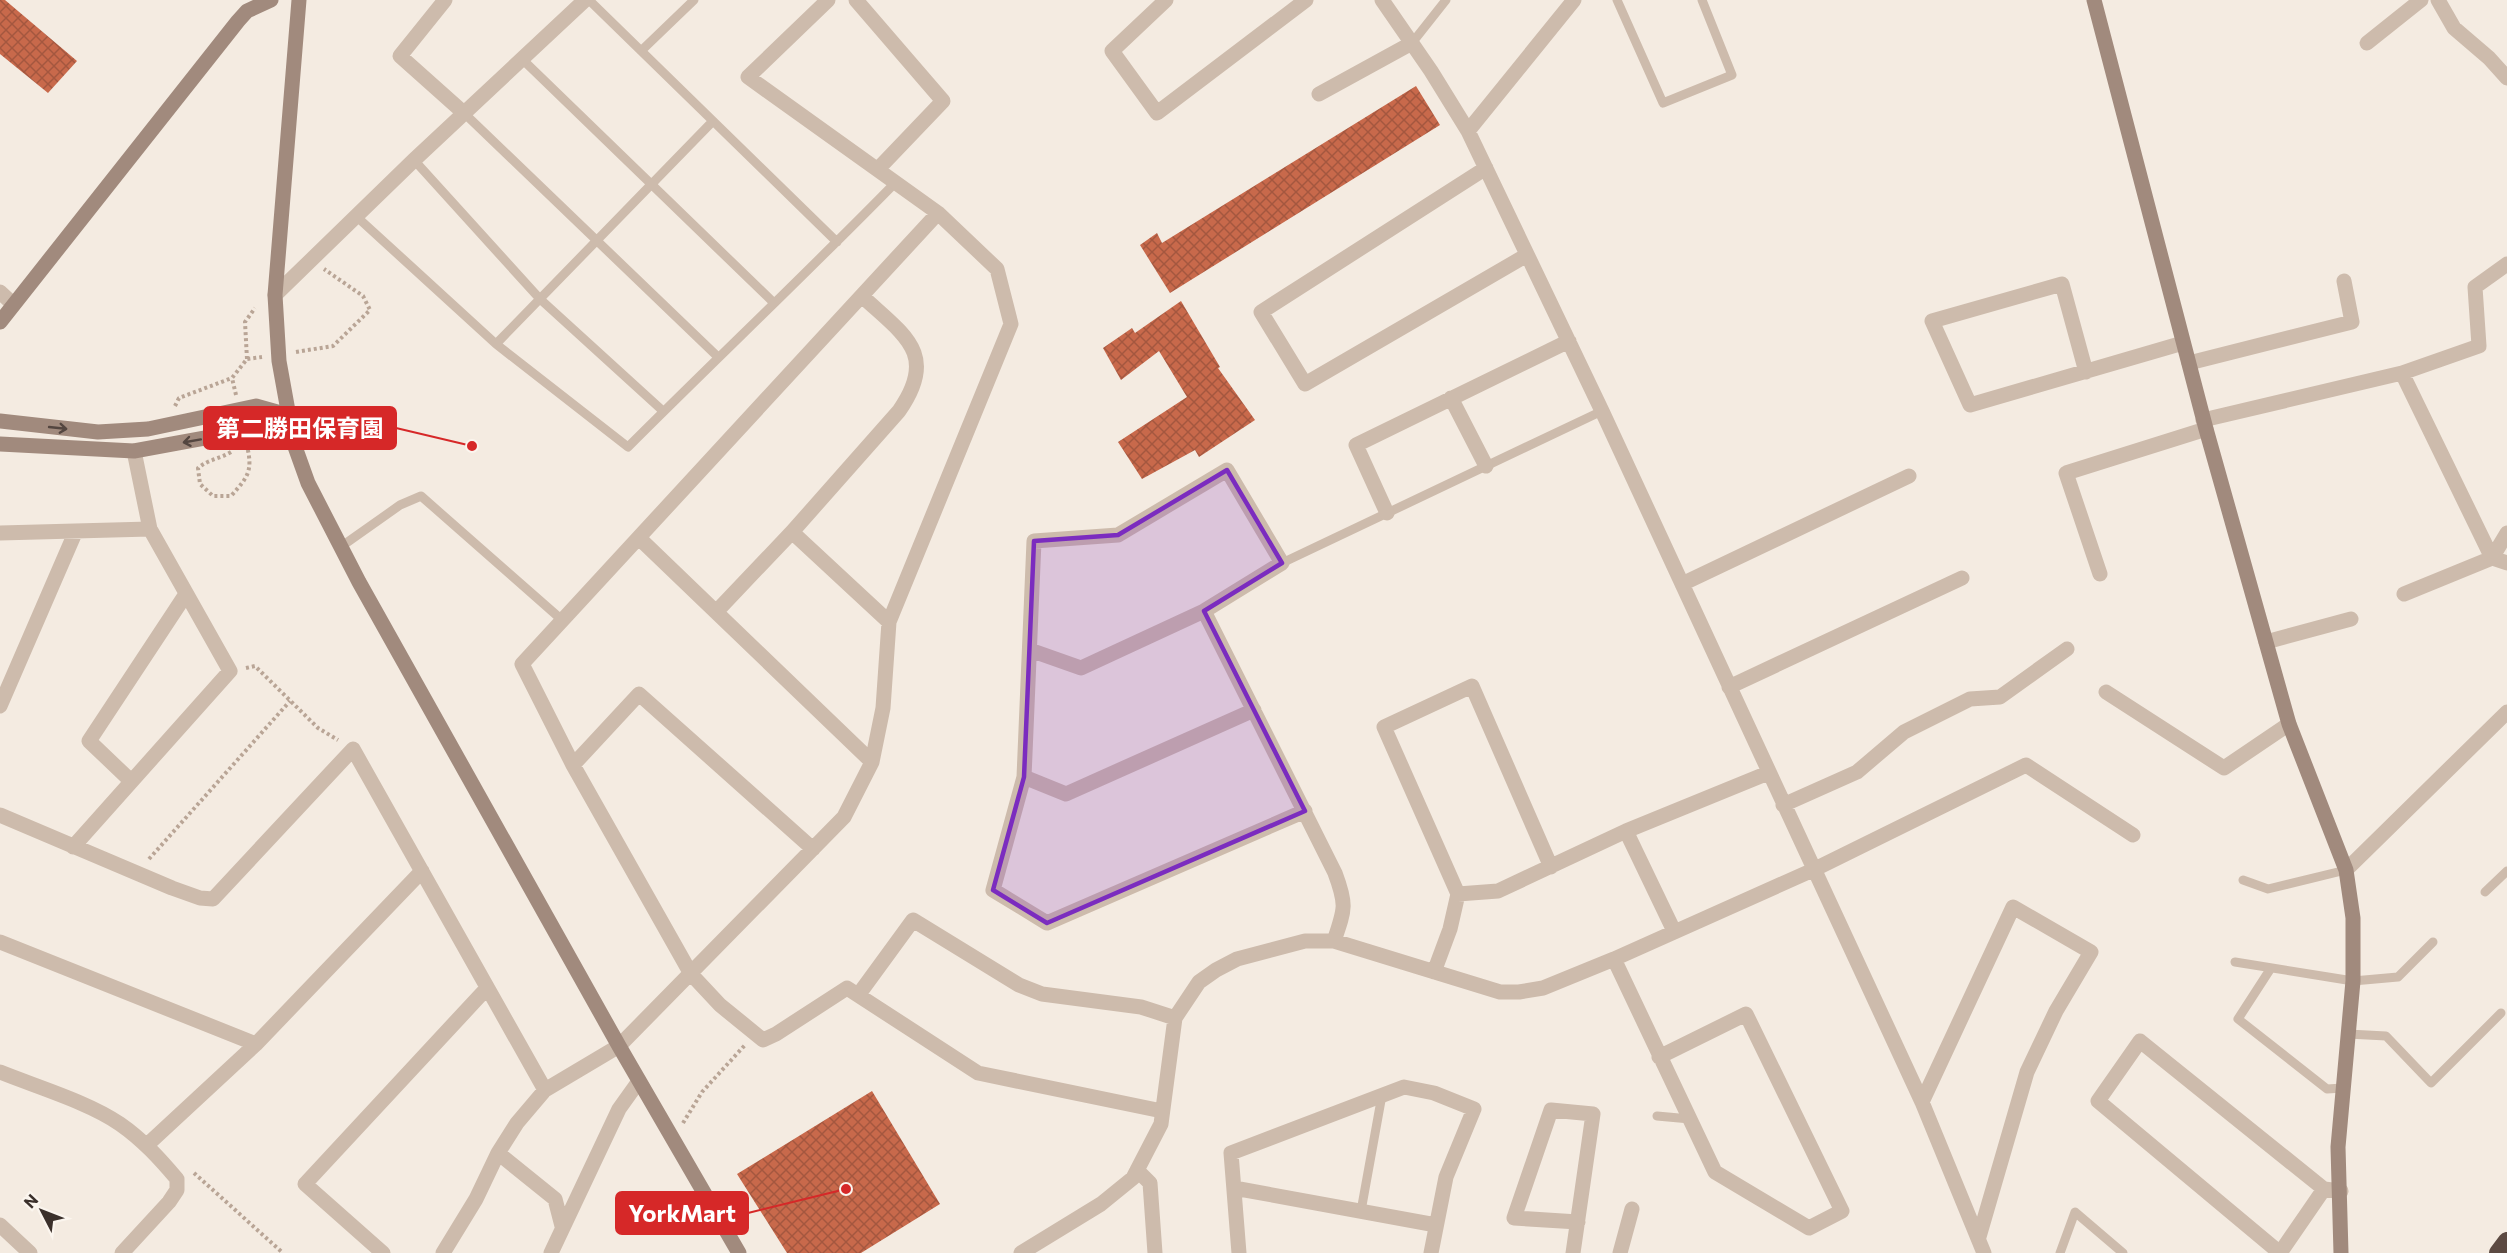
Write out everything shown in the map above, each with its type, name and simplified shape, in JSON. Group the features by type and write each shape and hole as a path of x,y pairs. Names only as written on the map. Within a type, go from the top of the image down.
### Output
{"highway":[{"path":"2498,1253 2507,1241"}],"street":[{"path":"0,322 238,21 247,11 271,0"},
{"path":"299,0 275,295 279,361 294,444 308,483 359,582 619,1046 739,1253"},
{"path":"446,0 400,56 465,114"},
{"path":"443,1253 476,1198 498,1153 517,1123 545,1090 619,1046 844,817 872,762 883,708 889,622 1011,324 997,269 938,213 748,77 828,0"},
{"path":"856,0 943,100 878,169"},
{"path":"1166,0 1112,51 1157,113 1306,0"},
{"path":"1382,0 1468,131 1569,340 1922,1102 1984,1253"},
{"path":"1468,131 1574,0"},
{"path":"2094,0 2204,424 2289,724 2346,870 2353,918 2352,981 2338,1147 2341,1253"},
{"path":"2367,43 2421,0"},
{"path":"2438,0 2454,28 2489,58 2507,78"},
{"path":"275,295 580,2"},
{"path":"1319,94 1412,43"},
{"path":"1486,168 1261,312 1305,384 1527,255"},
{"path":"938,213 863,297 522,664 573,765 691,974 720,1005 763,1040 847,988 978,1073 1162,1111"},
{"path":"2100,574 2066,473 2204,424 2402,373 2479,346 2475,287 2507,264"},
{"path":"2189,363 2352,322 2344,281"},
{"path":"2086,372 2062,284 1932,321 1970,405 2086,372 2183,343"},
{"path":"0,292 13,304"},
{"path":"716,612 792,532 899,411 912,393 918,364 914,350 907,338 863,297"},
{"path":"1387,513 1356,445 1569,340"},
{"path":"2402,373 2492,558 2507,563"},
{"path":"1451,398 1486,466"},
{"path":"0,421 98,432 160,427 256,406 288,415"},
{"path":"0,444 134,451 259,428 288,415"},
{"path":"73,847 230,671 150,529 134,451"},
{"path":"1030,650 1081,668 1204,611 1282,563 1227,470 1118,535 1034,541 1024,777 993,891 1047,923 1305,811"},
{"path":"1682,584 1909,476"},
{"path":"0,533 75,533 150,529"},
{"path":"792,532 889,622"},
{"path":"0,705 75,533"},
{"path":"2404,594 2492,558 2507,533"},
{"path":"639,538 872,762"},
{"path":"1729,687 1962,578"},
{"path":"131,782 89,741 186,594"},
{"path":"1204,611 1305,811 1344,898 1342,917 1334,941"},
{"path":"2266,642 2350,619"},
{"path":"1783,805 1857,772 1904,732 1970,699 2000,697 2067,649"},
{"path":"1434,972 1450,929 1458,894 1384,727 1472,686 1551,867"},
{"path":"2106,692 2224,768 2289,724"},
{"path":"573,765 639,694 813,849"},
{"path":"1024,777 1066,794 1254,710"},
{"path":"2346,870 2507,712"},
{"path":"0,815 136,873 200,898 213,900 352,749 545,1090"},
{"path":"1021,1253 1101,1204 1133,1178 1161,1124 1175,1018 1199,982 1237,959 1305,941 1334,941 1500,993 1519,992 1561,982 1813,870 2026,765 2133,835"},
{"path":"1458,894 1498,891 1626,831 1768,773"},
{"path":"1626,831 1674,931"},
{"path":"147,1145 256,1044 422,871"},
{"path":"1922,1102 2013,907 2091,952 2056,1011 2027,1072 1979,1237"},
{"path":"858,994 913,920 1019,985 1042,994 1141,1007 1175,1018"},
{"path":"0,942 256,1044"},
{"path":"1614,960 1659,1057 1715,1172 1809,1228 1842,1211 1746,1014 1659,1057"},
{"path":"383,1253 305,1184 487,987"},
{"path":"2324,1189 2280,1253 2098,1101 2140,1041 2324,1189 2341,1191"},
{"path":"0,1072 86,1107 118,1123 147,1145 177,1179 177,1190 122,1253"},
{"path":"551,1253 619,1109 639,1081"},
{"path":"1239,1253 1231,1153 1404,1087 1434,1093 1474,1109 1446,1177 1431,1253"},
{"path":"1573,1253 1578,1222 1593,1114 1551,1110 1514,1218 1578,1222"},
{"path":"498,1153 555,1199 562,1226"},
{"path":"1137,1170 1150,1183 1155,1253"},
{"path":"1234,1188 1436,1225"},
{"path":"1620,1253 1632,1209"},
{"path":"0,1225 30,1253"}],"lane":[{"path":"641,51 694,0"},
{"path":"1412,43 1446,0"},
{"path":"1617,0 1663,103 1732,75 1702,0"},
{"path":"580,2 641,51 837,242"},
{"path":"522,59 773,302"},
{"path":"465,114 718,357"},
{"path":"496,344 713,121"},
{"path":"414,160 540,299 663,411"},
{"path":"357,217 496,344 627,447 896,182"},
{"path":"1282,563 1602,411"},
{"path":"342,546 400,505 421,496 562,620"},
{"path":"2243,880 2268,889 2346,870"},
{"path":"2485,892 2507,871"},
{"path":"2235,962 2352,981 2398,977 2433,942"},
{"path":"2271,968 2238,1019 2327,1089 2343,1088"},
{"path":"2348,1034 2386,1036 2431,1083 2501,1013"},
{"path":"1361,1211 1382,1095"},
{"path":"1657,1116 1690,1119"},
{"path":"2060,1253 2075,1212 2123,1253"}],"path":[{"path":"290,352 333,346 370,310 363,296 312,260"},
{"path":"247,360 245,322 255,308"},
{"path":"173,412 179,398 232,378 247,360 269,356"},
{"path":"232,378 237,399"},
{"path":"231,434 233,450 224,456 208,460 198,468 200,484 213,496 231,496 245,480 251,464 246,443"},
{"path":"230,671 255,666 318,728 352,749"},
{"path":"136,873 290,700"},
{"path":"673,1139 702,1092 755,1034"},
{"path":"165,1166 180,1161 283,1253"}],"highlighted area":[{"path":"1227,470 1282,563 1204,611 1305,811 1047,923 993,890 1024,777 1034,541 1118,535"}],"building":[{"path":"0,0 5,0 77,61 48,93 0,54"},
{"path":"1416,86 1440,125 1170,293 1140,245 1157,233 1162,243"},
{"path":"1181,301 1220,367 1218,368 1255,420 1199,457 1195,450 1142,479 1118,442 1187,397 1159,351 1121,380 1103,348 1132,328 1135,333"},
{"path":"872,1091 940,1204 861,1253 787,1253 737,1174"}],"place":[{"name":"第二勝田保育園","path":"472,446"},
{"name":"YorkMart","path":"846,1189"}]}
